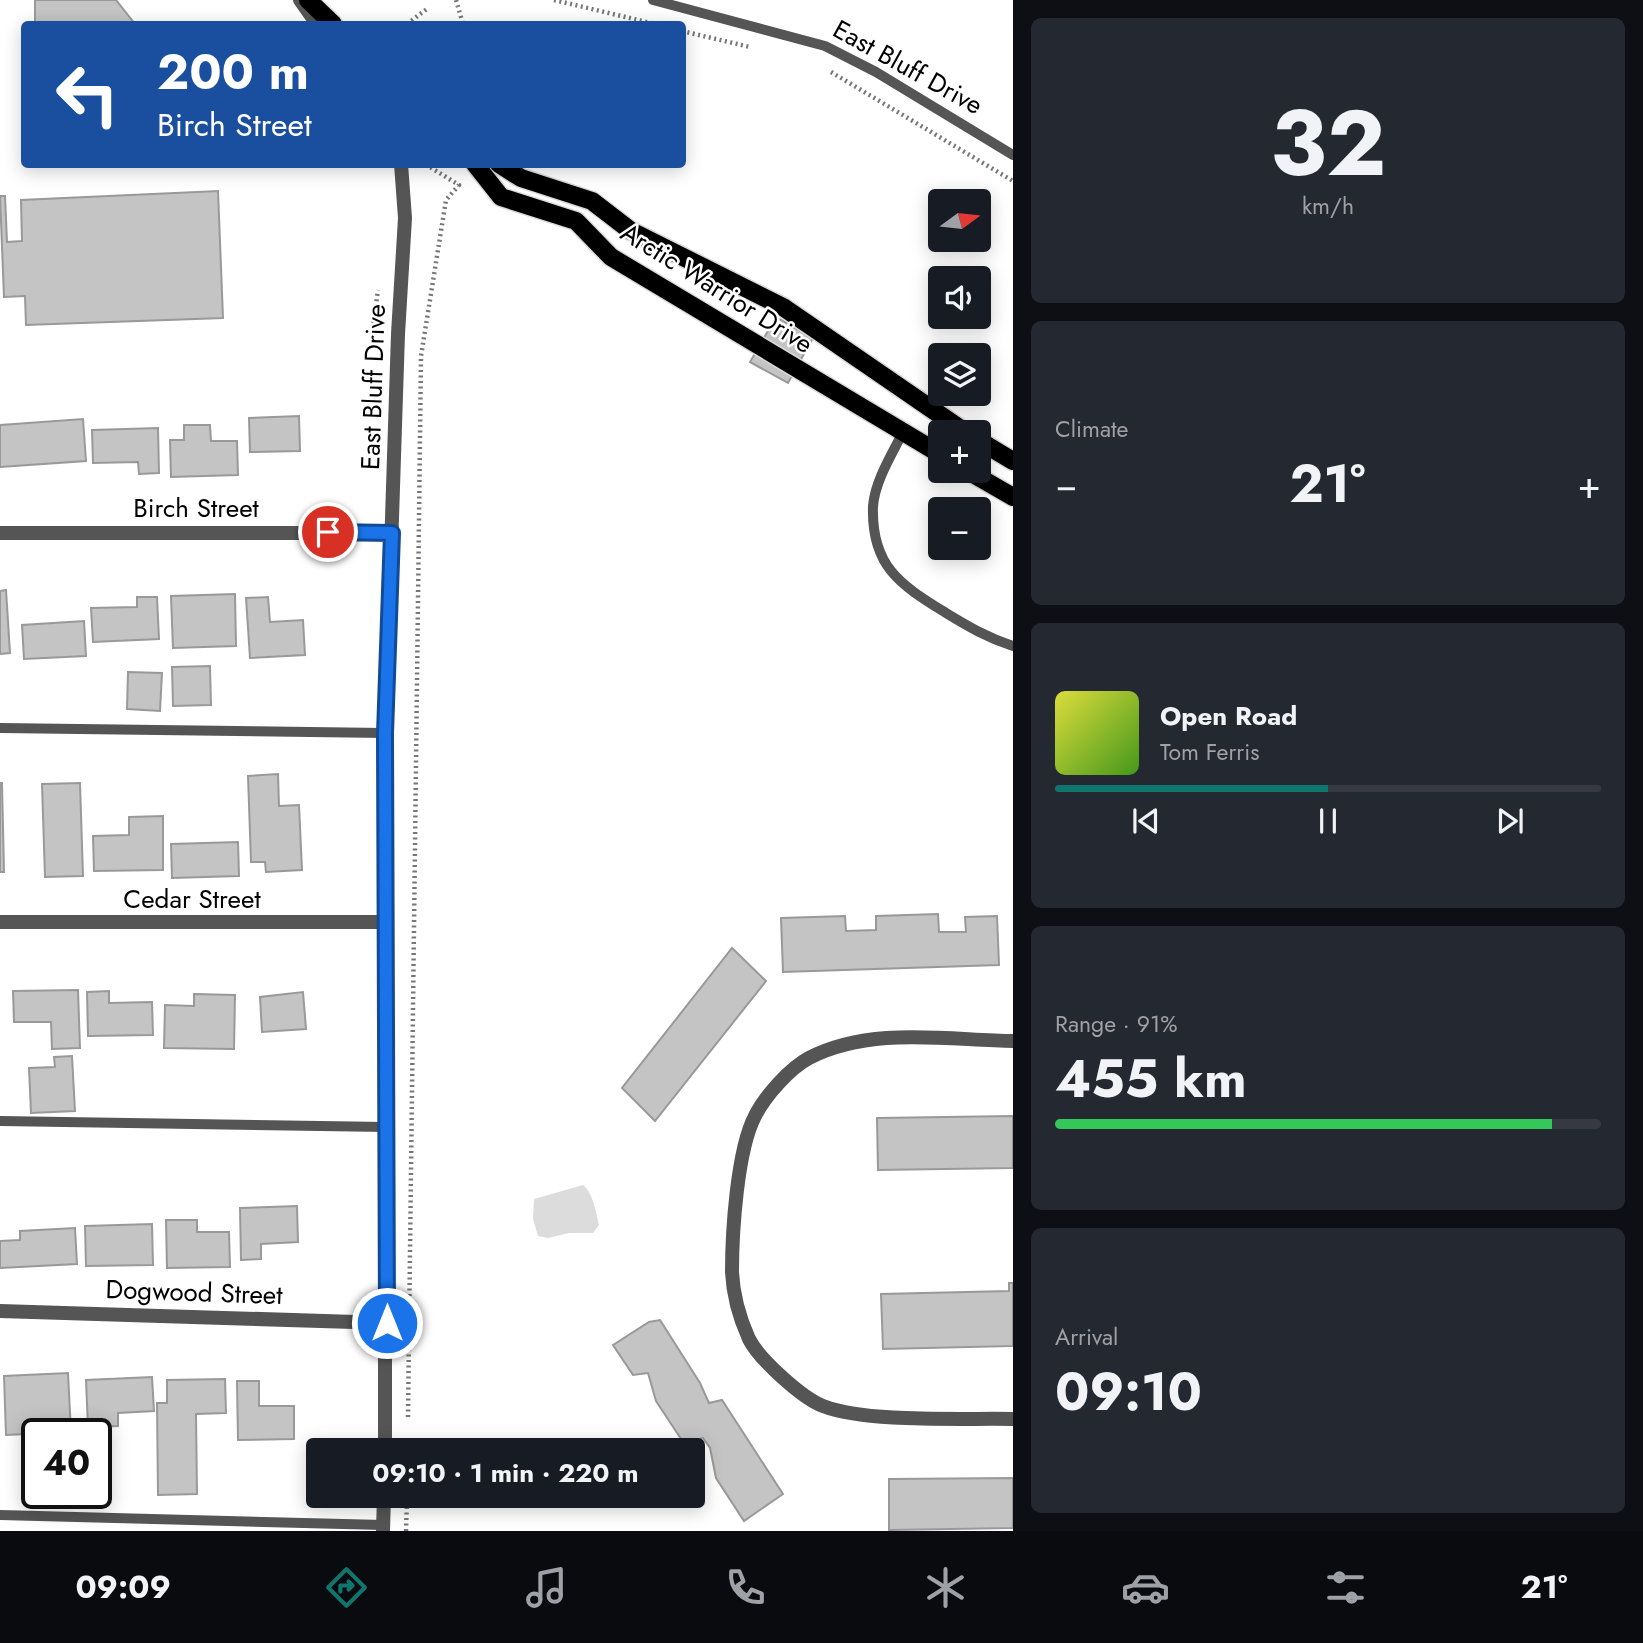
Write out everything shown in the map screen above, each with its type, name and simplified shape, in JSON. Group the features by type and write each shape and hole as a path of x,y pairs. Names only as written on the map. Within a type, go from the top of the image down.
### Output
{"main road":[{"path":"307,0 331,21"},
{"name":"Arctic Warrior Drive","path":"478,168 501,197 576,221 611,257 928,447"},
{"name":"Arctic Warrior Drive","path":"505,168 521,178 592,201 631,231 783,307 948,420"},
{"path":"991,448 1013,461"},
{"path":"989,483 1013,497"}],"street":[{"path":"300,0 315,21"},
{"name":"East Bluff Drive","path":"385,1438 385,733 405,218 401,168"},
{"name":"Birch Street","path":"0,533 392,533"},
{"name":"Cedar Street","path":"0,922 384,922"},
{"path":"1013,1041 878,1038 843,1044 807,1059 782,1082 755,1115 743,1148 732,1274 738,1308 750,1341 782,1377 821,1406 855,1414 1013,1419"},
{"name":"Dogwood Street","path":"0,1311 387,1323"},
{"path":"383,1528 384,1508"}],"lane":[{"name":"East Bluff Drive","path":"653,0 825,46 876,72 1013,155"},
{"path":"903,432 879,482 873,504 877,544 887,567 902,586 986,638 1013,646"},
{"path":"0,728 385,733"},
{"path":"0,1121 386,1126"},
{"path":"0,1515 383,1528"}],"path":[{"path":"456,0 462,21"},
{"path":"554,0 642,21"},
{"path":"411,21 428,8"},
{"path":"686,32 761,50"},
{"path":"819,65 1013,181"},
{"path":"408,1423 421,356 446,200 460,185 432,168"},
{"path":"406,1531 407,1508"}],"shaded area":[{"path":"583,1185 592,1198 599,1225 593,1233 569,1233 548,1238 538,1236 533,1219 534,1199"}],"building":[{"path":"35,0 116,0 133,21 35,21"},
{"path":"218,191 223,318 26,325 25,296 4,297 0,196 5,196 7,242 22,241 21,200"},
{"path":"776,317 813,338 788,383 750,362"},
{"path":"299,416 300,451 250,452 249,418"},
{"path":"83,419 86,461 0,467 0,425"},
{"path":"184,425 210,425 211,441 237,441 238,475 171,477 170,440 184,440"},
{"path":"158,428 159,473 139,474 138,462 93,463 92,430"},
{"path":"6,590 10,653 0,654 0,591"},
{"path":"235,594 236,646 173,648 171,596"},
{"path":"137,597 157,597 159,639 93,642 91,608 137,607"},
{"path":"268,597 270,622 303,620 305,655 250,658 246,598"},
{"path":"84,621 86,656 24,659 22,625"},
{"path":"210,666 211,705 173,706 172,667"},
{"path":"128,672 162,673 160,711 127,709"},
{"path":"278,774 279,806 299,805 302,870 266,872 265,862 251,862 248,776"},
{"path":"2,783 4,872 0,872"},
{"path":"80,783 83,876 45,877 42,784"},
{"path":"163,816 163,870 94,871 93,836 129,835 129,817"},
{"path":"238,842 239,876 172,878 171,844"},
{"path":"938,914 939,932 966,932 965,917 997,916 999,965 783,972 781,918 845,916 846,931 876,930 876,916"},
{"path":"732,948 766,981 655,1121 622,1088"},
{"path":"78,990 80,1048 52,1049 51,1022 14,1022 13,991"},
{"path":"109,991 109,1003 152,1002 153,1035 88,1036 87,992"},
{"path":"303,992 306,1029 262,1032 260,997"},
{"path":"194,994 235,995 234,1049 164,1048 165,1005 194,1006"},
{"path":"72,1056 75,1111 31,1113 29,1068 55,1067 54,1057"},
{"path":"1013,1116 1013,1168 878,1170 877,1118"},
{"path":"297,1206 298,1242 261,1244 261,1259 241,1260 240,1208"},
{"path":"166,1220 197,1220 197,1232 229,1232 230,1267 167,1268"},
{"path":"152,1224 153,1265 86,1266 85,1226"},
{"path":"75,1228 77,1264 0,1268 0,1241 20,1240 20,1231"},
{"path":"1009,1283 1013,1283 1013,1346 883,1349 881,1294 1009,1291"},
{"path":"660,1320 700,1383 709,1403 722,1400 783,1494 744,1521 716,1478 710,1448 705,1438 680,1438 656,1401 648,1373 633,1375 613,1345 649,1322"},
{"path":"68,1373 70,1418 21,1418 21,1434 6,1435 4,1376"},
{"path":"152,1377 154,1411 118,1413 118,1426 112,1426 112,1418 88,1418 86,1380"},
{"path":"225,1379 226,1413 196,1414 197,1494 158,1495 157,1403 167,1403 167,1380"},
{"path":"237,1381 259,1381 259,1406 294,1406 294,1439 238,1440"},
{"path":"1013,1478 1013,1528 889,1530 889,1479"}],"route":[{"path":"328,532 392,533 385,733 387,1323"}]}
